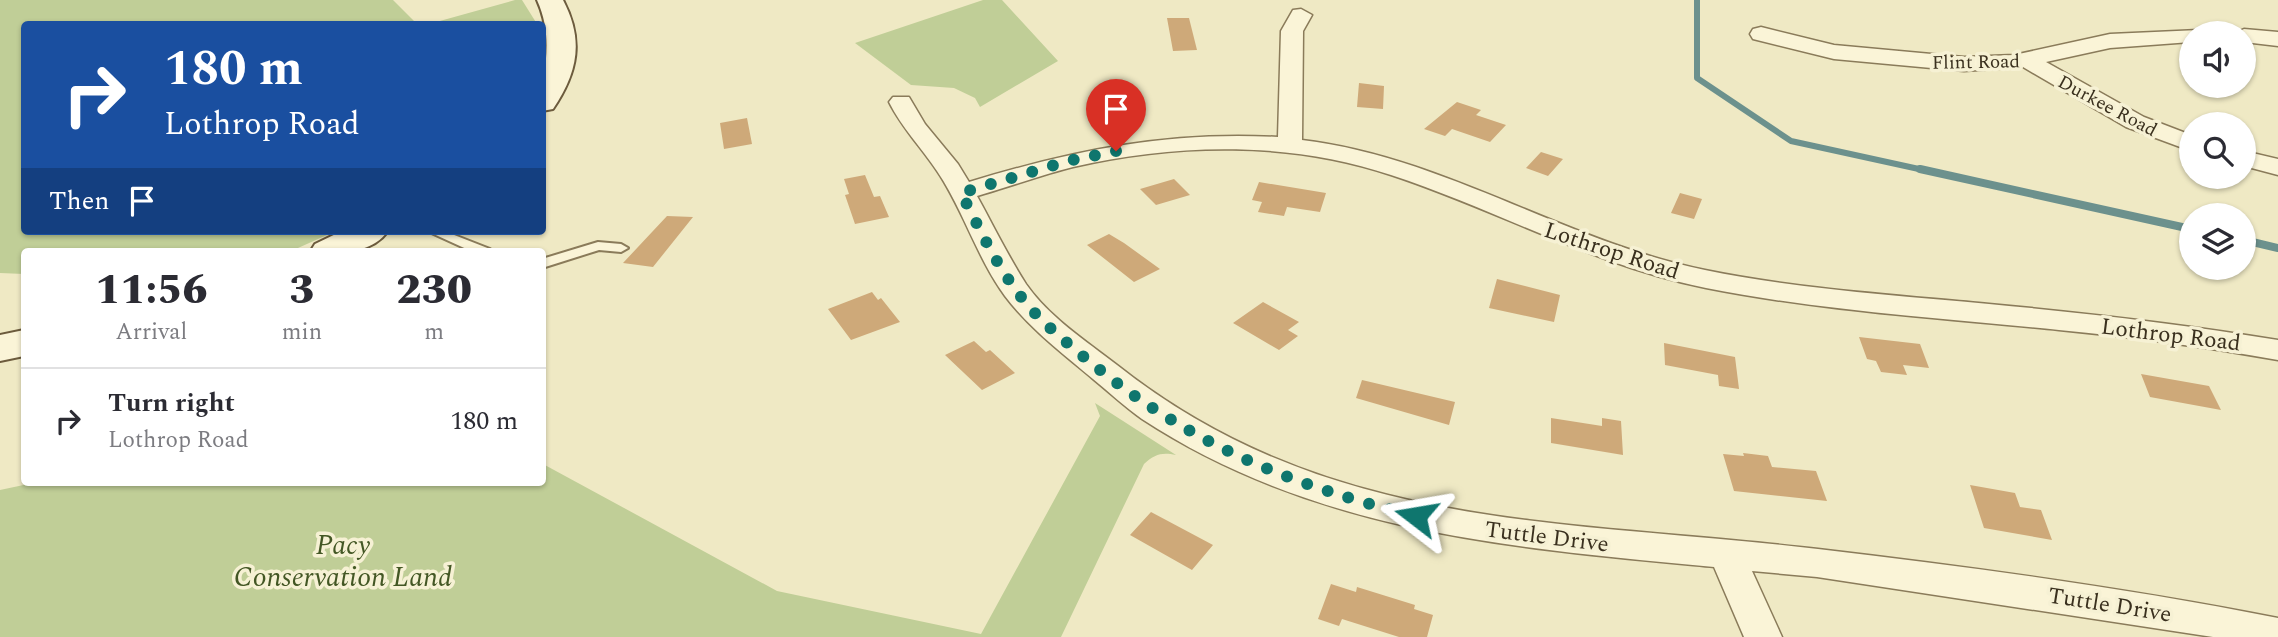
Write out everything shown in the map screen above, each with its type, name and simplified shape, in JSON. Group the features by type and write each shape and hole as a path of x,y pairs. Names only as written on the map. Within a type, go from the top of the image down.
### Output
{"street":[{"path":"546,95 556,79 565,40 562,23 550,0"},
{"path":"1290,145 1292,31 1301,15"},
{"name":"Flint Road","path":"1761,34 1802,47 1964,64 2027,60 2110,41 2179,36"},
{"path":"2256,37 2278,39"},
{"name":"Durkee Road","path":"2027,60 2135,122 2179,139"},
{"name":"Tuttle Drive","path":"901,102 914,127 949,169 1016,291 1054,331 1152,410 1213,445 1272,472 1320,489 1435,521 1514,534 1816,563 2167,612 2278,634"},
{"name":"Lothrop Road","path":"961,193 1068,161 1139,147 1172,143 1290,145 1349,155 1400,169 1627,260 1703,278 1774,290 2157,331 2278,350"},
{"path":"2256,162 2278,167"},
{"path":"336,248 362,235"},
{"path":"0,348 21,344"},
{"path":"1726,554 1763,637"}],"lane":[{"path":"443,235 475,248"},
{"path":"546,263 598,246 621,248"}],"green space":[{"path":"0,0 393,0 414,21 21,21 21,235 327,235 298,248 21,248 21,274 0,273"},
{"path":"522,0 535,21 440,21"},
{"path":"983,0 1002,0 1058,61 980,107 975,98 954,88 911,85 855,43"},
{"name":"Pacy Conservation Land","path":"1095,403 1176,455 1159,455 1144,464 1061,637 0,637 0,490 21,486 546,486 546,466 777,591 981,634 1100,416"}],"building":[{"path":"1167,18 1189,18 1197,50 1173,51"},
{"path":"1359,83 1384,86 1383,109 1357,107"},
{"path":"1457,102 1481,110 1476,115 1506,125 1490,142 1452,129 1445,136 1424,129"},
{"path":"747,118 752,144 724,149 720,123"},
{"path":"1541,152 1563,159 1548,176 1526,168"},
{"path":"865,175 874,197 880,196 889,217 855,224 845,195 849,194 844,179"},
{"path":"1174,179 1190,195 1156,205 1140,189"},
{"path":"1259,182 1326,193 1320,212 1287,207 1284,216 1258,212 1262,202 1252,200"},
{"path":"1680,193 1702,199 1694,219 1671,213"},
{"path":"667,216 693,217 653,267 623,263"},
{"path":"1109,234 1160,269 1134,282 1087,245"},
{"path":"1497,279 1560,295 1554,322 1489,308"},
{"path":"872,292 878,300 881,298 900,322 851,340 828,309"},
{"path":"1263,302 1299,322 1288,330 1298,336 1279,350 1233,323"},
{"path":"1859,337 1920,344 1929,368 1903,365 1907,375 1881,372 1876,361 1867,359"},
{"path":"974,341 986,352 990,350 1015,373 982,390 945,355"},
{"path":"1664,343 1735,357 1739,389 1719,386 1718,375 1665,365"},
{"path":"2141,374 2209,386 2221,410 2150,397"},
{"path":"1362,380 1455,402 1449,425 1356,398"},
{"path":"1551,418 1602,426 1602,418 1621,421 1623,455 1551,443"},
{"path":"1743,453 1768,456 1772,467 1816,471 1827,501 1734,491 1723,454 1744,456"},
{"path":"1970,485 2015,493 2020,507 2041,510 2052,540 1984,528"},
{"path":"1151,512 1213,545 1192,570 1130,535"},
{"path":"1331,584 1356,592 1357,587 1415,605 1414,609 1433,615 1427,637 1399,637 1342,619 1339,626 1318,619"}],"waterway":[{"path":"1697,0 1697,78 1791,141 1928,171"},
{"path":"1920,169 2179,226"},
{"path":"2256,243 2278,248"}],"route":[{"path":"1116,151 1068,161 961,193 1016,291 1054,331 1107,376 1152,410 1213,445 1272,472 1332,493 1416,516"}]}
